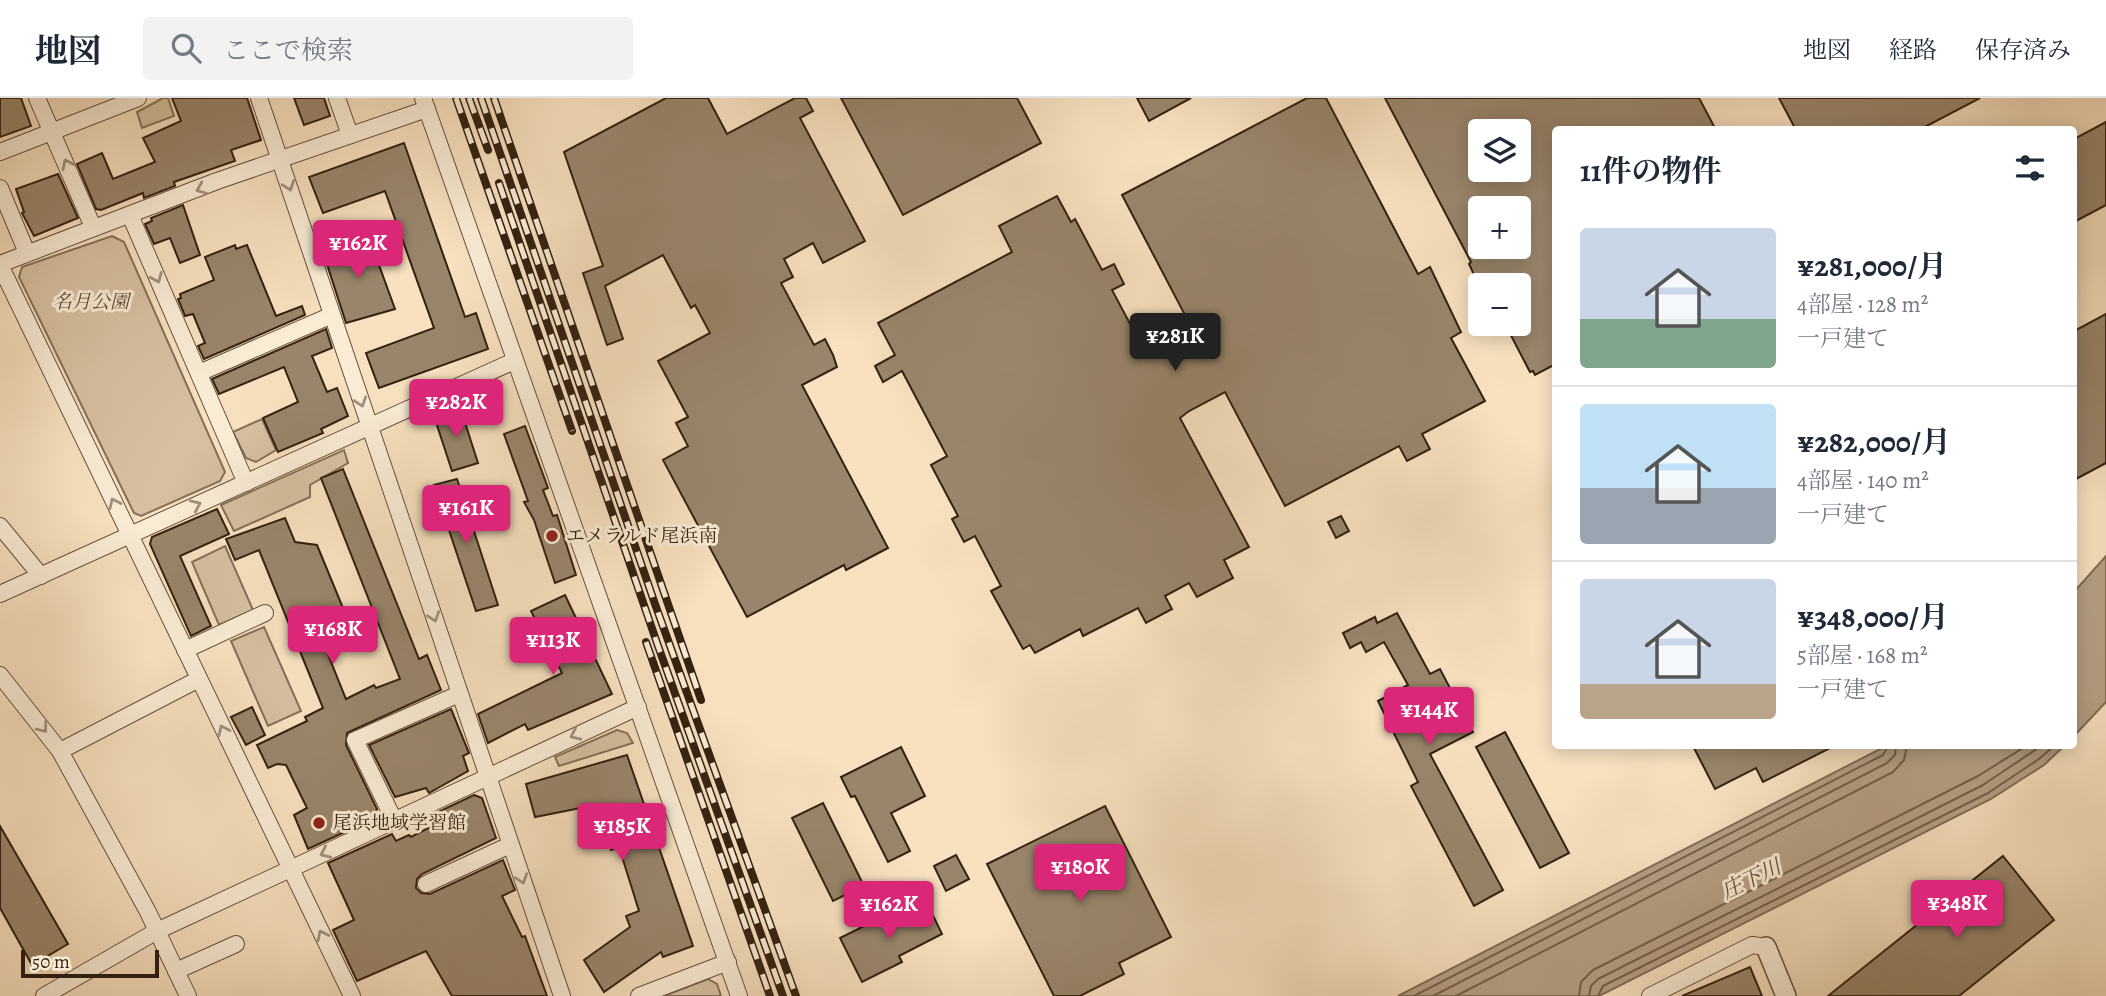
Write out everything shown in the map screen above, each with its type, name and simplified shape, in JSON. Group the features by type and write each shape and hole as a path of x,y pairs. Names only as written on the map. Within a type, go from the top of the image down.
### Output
{"street":[{"path":"37,98 50,133 69,164 93,227"},
{"path":"0,152 138,98"},
{"path":"259,98 562,996"},
{"path":"337,98 350,135"},
{"path":"352,996 0,265 93,227 350,135 425,104 739,996"},
{"path":"0,188 27,253"},
{"path":"130,215 246,482"},
{"path":"199,373 332,316"},
{"path":"0,594 514,361"},
{"path":"0,526 41,576"},
{"path":"185,649 265,613"},
{"path":"0,675 61,751 158,931 188,996"},
{"path":"61,751 199,679"},
{"path":"394,820 355,740 459,694"},
{"path":"44,996 158,931 638,707"},
{"path":"426,884 510,845"},
{"path":"176,971 236,944"},
{"path":"1650,996 1752,945 1766,947 1786,996"},
{"path":"639,996 727,962"}],"green space":[{"path":"168,98 174,116 142,128 137,112"},
{"name":"名月公園","path":"112,236 124,242 225,472 220,481 141,516 134,513 19,277 22,267"},
{"path":"262,419 276,450 256,462 246,458 233,432"},
{"path":"344,450 348,463 310,485 310,497 234,531 221,505"},
{"path":"225,546 253,610 219,625 192,562"},
{"path":"264,627 301,711 268,726 231,641"},
{"path":"617,730 627,733 633,743 559,766 555,757"},
{"path":"708,979 717,984 721,996 664,996"}],"water":[{"path":"2106,556 2106,702 2077,733 2077,589"},
{"name":"庄下川","path":"1880,749 2061,749 2044,765 1991,799 1599,996 1398,996"}],"building":[{"path":"0,98 21,98 31,126 0,137"},
{"path":"172,98 247,98 261,140 231,150 235,161 174,182 175,186 144,198 143,193 101,210 96,209 77,164 102,153 113,179 155,162 143,138 181,121"},
{"path":"294,98 324,98 330,116 304,125"},
{"path":"666,98 708,98 727,134 795,98 806,98 813,111 800,118 865,241 823,263 813,243 784,259 793,277 781,283 814,345 825,339 833,355 837,367 802,385 888,548 846,570 844,565 747,617 663,460 688,446 676,423 688,417 658,361 710,333 695,305 691,308 663,255 605,286 623,339 607,345 583,273 603,266 564,152"},
{"path":"841,98 1017,98 1041,143 903,215"},
{"path":"1137,98 1191,98 1149,121"},
{"path":"1307,98 1326,98 1418,274 1430,267 1461,332 1451,338 1485,401 1422,434 1430,449 1407,461 1399,446 1285,506 1225,392 1189,411 1180,418 1249,547 1224,560 1233,578 1197,597 1189,583 1165,596 1172,609 1146,623 1138,608 1083,636 1080,629 1035,653 1030,645 1023,649 991,591 1001,586 975,536 964,542 952,519 958,516 931,465 947,456 902,371 883,382 875,366 895,355 878,323 1012,252 999,226 1057,196 1071,222 1075,219 1102,270 1114,264 1124,284 1112,290 1137,337 1154,328 1155,331 1185,315 1122,195"},
{"path":"1385,98 1699,98 1714,126 1552,126 1552,366 1535,375 1533,371 1530,372 1511,336 1531,336 1531,273 1473,273 1469,259 1531,259 1531,196 1468,196 1468,256"},
{"path":"1779,98 1980,98 1927,126 1794,126"},
{"path":"2106,122 2106,205 2077,220 2077,137"},
{"path":"404,143 465,317 476,313 488,349 379,388 366,353 434,328 385,191 323,213 309,177"},
{"path":"58,174 78,218 34,236 22,213 24,212 16,189"},
{"path":"183,205 200,255 180,263 170,238 154,244 145,224 152,221 151,218"},
{"path":"368,235 395,309 346,323 323,252"},
{"path":"235,245 236,249 247,245 276,316 302,306 305,315 204,359 198,346 205,343 193,314 185,316 178,299 181,298 180,294 214,280 205,257"},
{"path":"2106,314 2106,463 2077,478 2077,329"},
{"path":"326,329 332,348 312,356 327,392 337,388 348,416 321,429 323,433 278,452 263,418 298,402 284,367 219,394 212,379"},
{"path":"460,407 478,463 452,471 434,416"},
{"path":"525,426 548,488 543,490 553,516 557,515 576,575 555,583 534,520 524,502 528,501 504,434"},
{"path":"343,469 419,659 427,655 441,690 347,733 346,745 377,809 373,819 308,849 294,815 307,808 286,765 277,764 268,768 257,745 307,721 305,717 323,708 259,550 235,560 226,539 285,518 295,542 317,545 350,625 321,637 346,699 374,685 376,688 400,679 321,478"},
{"path":"457,479 498,605 476,611 434,485"},
{"path":"217,509 229,534 180,556 211,626 191,636 150,544 152,537"},
{"path":"1341,516 1349,531 1336,538 1328,522"},
{"path":"565,595 612,694 528,730 525,724 488,743 478,714 562,673 531,611"},
{"path":"1397,613 1430,674 1440,669 1473,732 1430,754 1503,890 1474,906 1411,786 1418,782 1378,701 1408,685 1384,642 1366,652 1361,642 1350,648 1343,633 1375,617 1377,623"},
{"path":"252,707 265,735 246,745 231,717"},
{"path":"451,709 469,753 463,756 468,771 429,793 426,788 395,797 369,745"},
{"path":"1505,732 1569,853 1540,868 1476,747"},
{"path":"901,747 925,796 891,813 910,851 888,862 855,796 851,797 841,777"},
{"path":"1695,749 1828,749 1763,782 1756,768 1715,789"},
{"path":"627,755 693,946 663,957 661,952 604,992 584,960 630,927 626,916 639,911 619,847 611,850 591,806 535,817 526,784"},
{"path":"474,795 482,798 496,838 422,874 417,879 416,888 421,893 430,894 503,860 515,890 502,896 522,937 525,936 547,996 452,996 426,951 357,981 333,930 354,920 328,863 392,834 396,841 409,835 411,837 440,822 436,815 440,811"},
{"path":"823,803 864,886 833,901 792,818"},
{"path":"1105,806 1171,937 1119,963 1124,974 1080,996 1054,996 987,864"},
{"path":"0,826 68,944 32,965 0,908"},
{"path":"956,855 969,879 946,891 934,866"},
{"path":"2003,856 2054,920 1959,996 1828,996"},
{"path":"927,903 942,934 899,956 902,962 862,982 840,938 880,918 883,925"},
{"path":"1750,967 1762,996 1682,996"}],"railway":[{"path":"456,98 572,431"},
{"path":"469,98 488,150"},
{"path":"481,98 655,604 796,996"},
{"path":"494,98 701,700"},
{"path":"499,183 657,643 783,996"},
{"path":"646,642 770,996"}],"place":[{"name":"エメラルド尾浜南","path":"552,536"},
{"name":"尾浜地域学習館","path":"319,823"}]}
